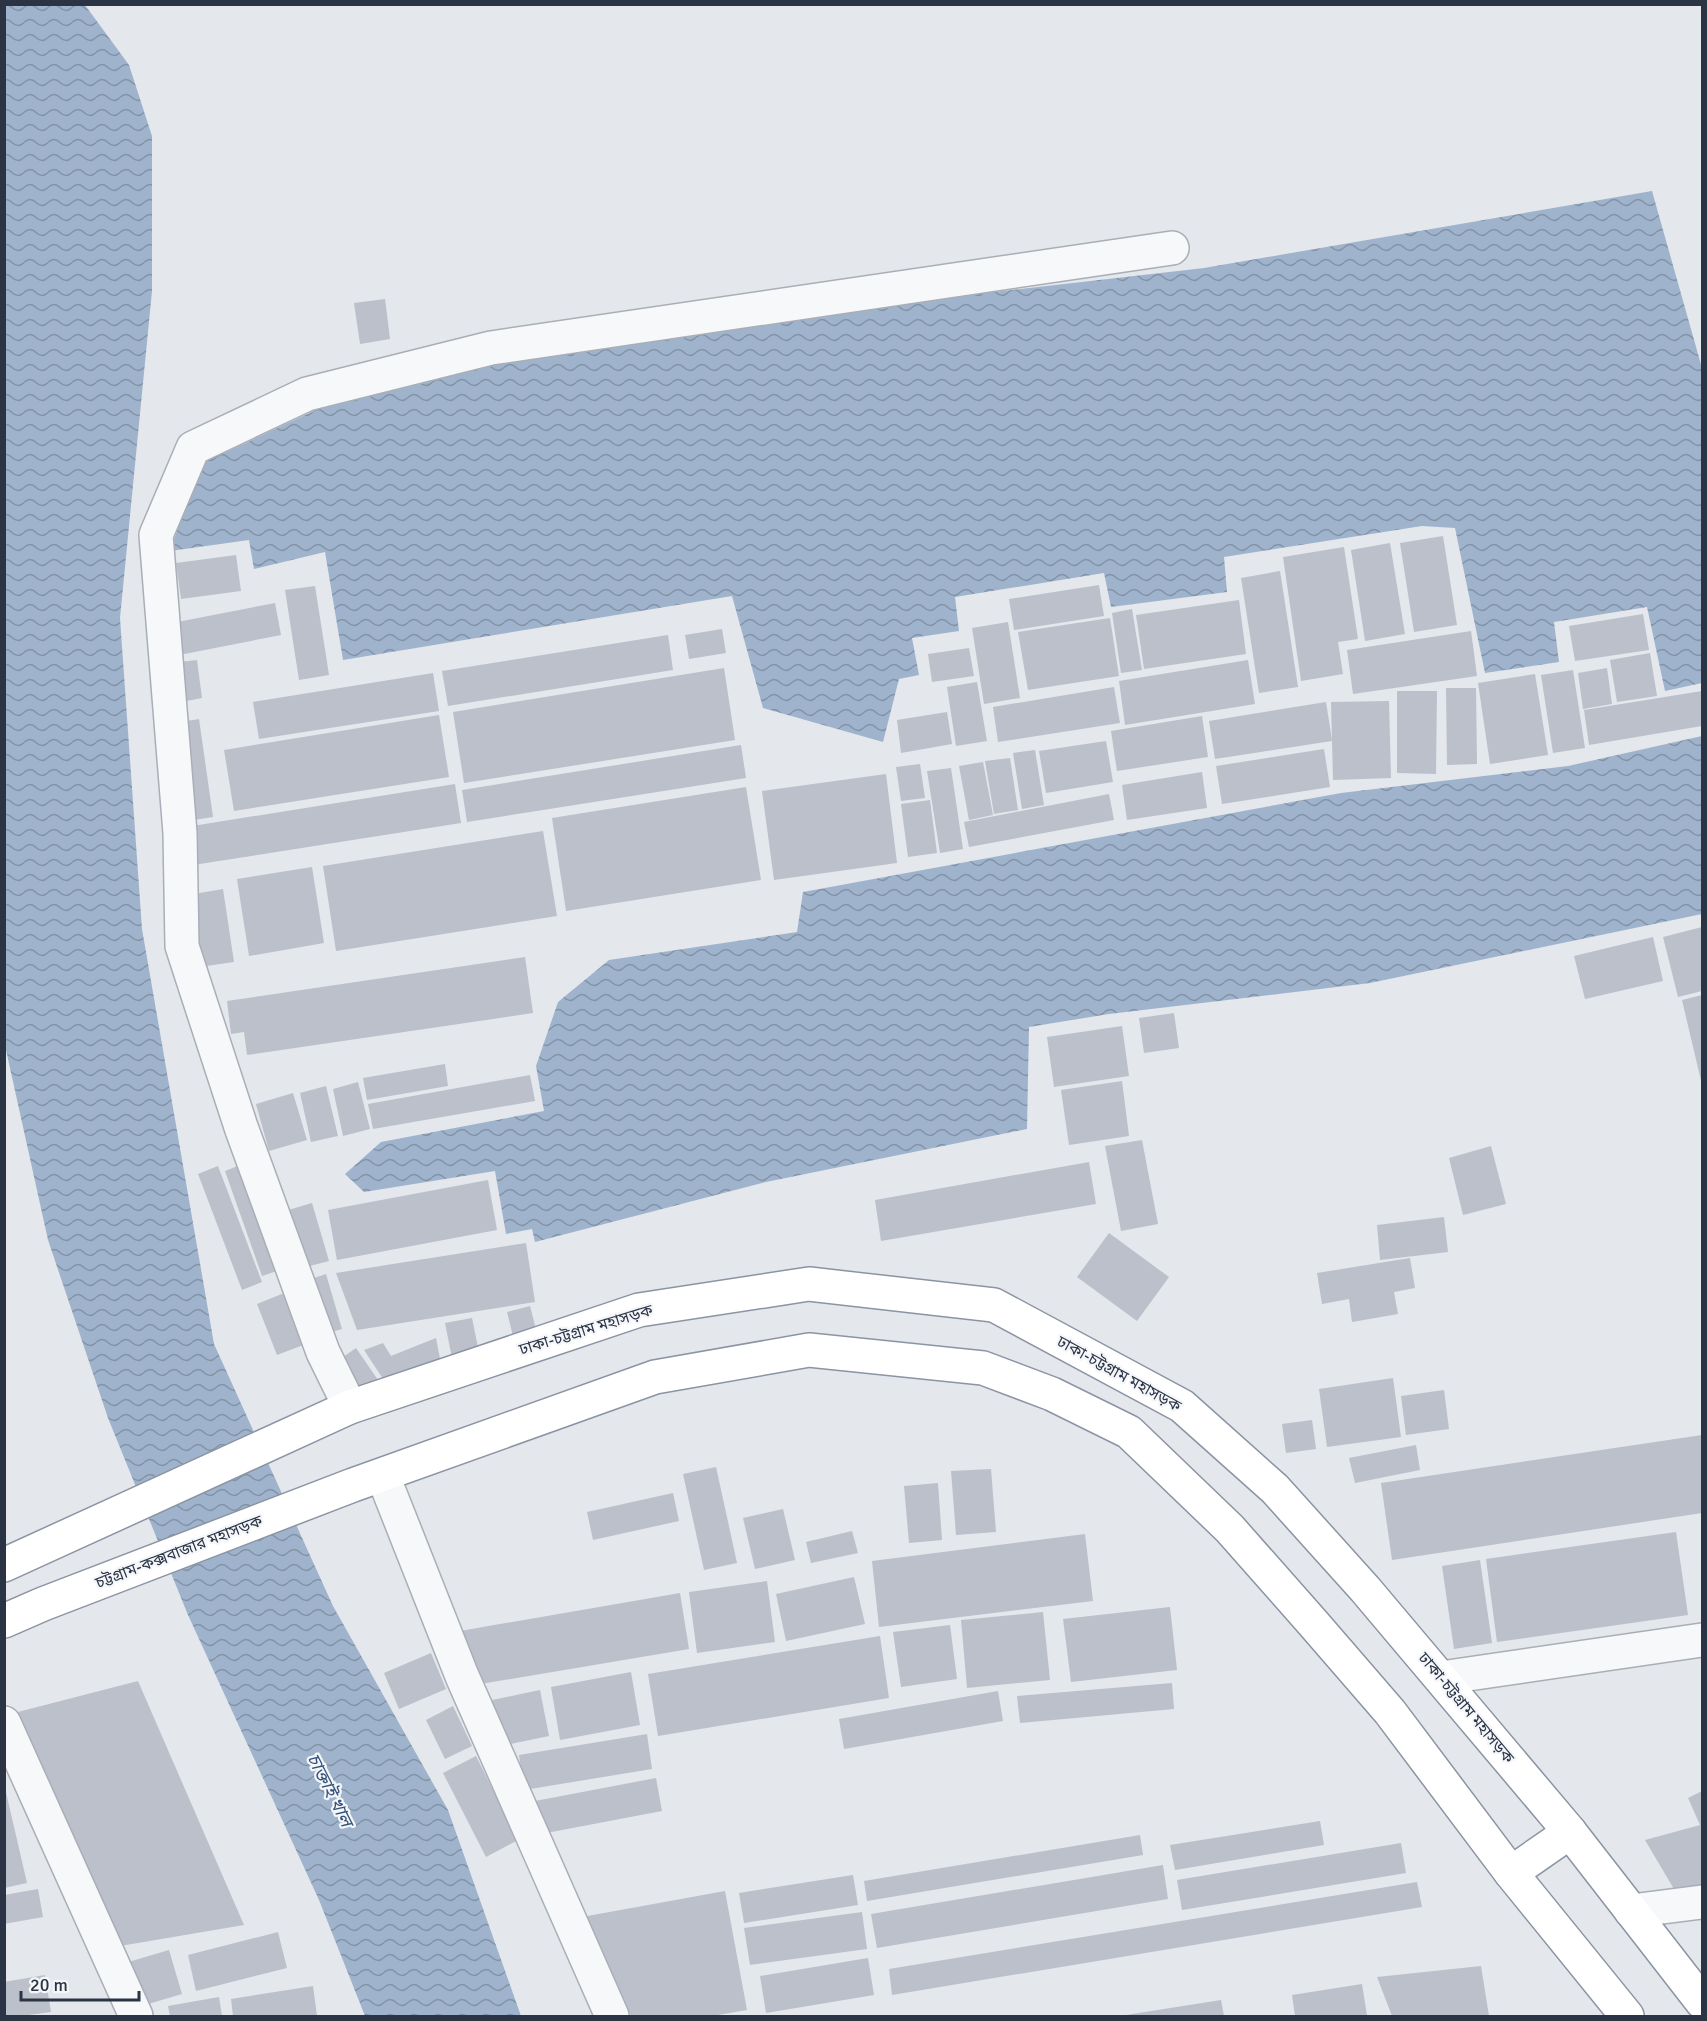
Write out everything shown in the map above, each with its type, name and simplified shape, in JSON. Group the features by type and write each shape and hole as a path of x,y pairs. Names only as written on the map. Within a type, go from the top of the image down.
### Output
{"highway":[{"name":"ঢাকা-চট্টগ্রাম মহাসড়ক","path":"340,1412 639,1310 809,1284 994,1305 1182,1406 1275,1489 1365,1588 1441,1677 1570,1832 1702,2002"},
{"path":"368,1480 655,1377 809,1350 983,1368 1052,1394 1129,1432 1230,1529 1390,1713 1511,1873 1627,2016"},
{"path":"15,1560 340,1412"},
{"name":"চট্টগ্রাম-কক্সবাজার মহাসড়ক","path":"4,1621 368,1480"},
{"path":"1511,1873 1570,1832"}],"street":[{"path":"340,1412 323,1352 241,1127 183,946 180,833 156,535 194,448 307,394 491,348 1172,248"},
{"path":"368,1480 462,1676 612,2016"},
{"path":"1441,1677 1702,1640"},
{"path":"4,1723 136,2016"},
{"path":"1631,1911 1702,1902"}],"water":[{"name":"চাক্তাই খাল","path":"4,5 85,5 129,65 152,136 152,291 120,618 142,929 214,1344 333,1606 448,1810 521,2016 365,2016 319,1900 188,1615 108,1418 48,1240 4,1041"},
{"path":"1652,191 1702,368 1702,683 1665,691 1647,607 1554,622 1559,662 1485,673 1455,528 1422,526 1224,557 1227,592 1111,607 1104,573 955,597 959,631 912,638 919,675 899,679 883,742 763,708 732,596 343,660 325,552 254,569 249,540 170,551 200,464 316,410 467,367 915,301 1204,268"},
{"path":"1702,736 1702,914 1370,983 1109,1014 1029,1027 1027,1129 766,1182 535,1242 532,1229 506,1234 495,1171 364,1192 345,1174 381,1142 544,1111 536,1066 558,1002 609,960 797,932 803,892 1341,793 1568,766"}],"building":[{"path":"385,299 390,339 360,344 354,303"},
{"path":"1443,536 1457,625 1414,632 1400,543"},
{"path":"1390,543 1405,634 1365,641 1351,550"},
{"path":"1344,547 1358,639 1338,642 1343,674 1301,681 1283,557"},
{"path":"236,555 241,591 181,599 176,563"},
{"path":"1280,571 1298,687 1259,693 1241,578"},
{"path":"1099,585 1104,616 1014,630 1009,599"},
{"path":"315,586 329,675 299,680 285,590"},
{"path":"1239,600 1246,654 1144,669 1136,615"},
{"path":"275,603 281,635 174,656 167,624"},
{"path":"1132,609 1142,670 1121,673 1112,613"},
{"path":"1643,614 1649,650 1575,661 1569,626"},
{"path":"1110,618 1119,676 1028,690 1018,632"},
{"path":"1008,622 1020,698 984,704 972,628"},
{"path":"722,629 726,653 689,659 685,635"},
{"path":"1471,631 1477,676 1353,694 1347,650"},
{"path":"668,635 673,670 448,706 442,671"},
{"path":"969,648 974,676 932,682 928,654"},
{"path":"1650,653 1657,696 1617,702 1610,660"},
{"path":"197,660 202,698 176,703 170,663"},
{"path":"1248,660 1255,704 1125,725 1119,681"},
{"path":"724,668 735,740 464,783 453,712"},
{"path":"1607,668 1612,704 1583,709 1578,673"},
{"path":"1573,670 1585,748 1553,753 1541,675"},
{"path":"433,673 439,711 259,739 253,702"},
{"path":"1535,674 1548,755 1490,764 1478,683"},
{"path":"977,682 987,741 956,746 947,687"},
{"path":"1114,687 1120,723 998,742 993,707"},
{"path":"1446,688 1476,688 1477,764 1447,765"},
{"path":"1397,691 1437,691 1436,774 1397,773"},
{"path":"1702,691 1702,726 1589,745 1584,710"},
{"path":"1389,701 1391,778 1333,780 1332,741 1215,759 1209,721 1326,702 1332,740 1331,702"},
{"path":"947,712 952,744 901,753 897,720"},
{"path":"439,715 449,777 234,811 224,750"},
{"path":"1202,716 1208,757 1117,771 1111,731"},
{"path":"199,719 213,817 187,821 174,723"},
{"path":"1106,741 1113,782 1046,793 1039,751"},
{"path":"741,745 746,778 467,822 462,790"},
{"path":"1324,749 1330,787 1222,804 1216,766"},
{"path":"1035,750 1044,805 1022,809 1013,753"},
{"path":"1010,758 1018,810 994,814 985,761"},
{"path":"983,762 993,815 969,820 959,766"},
{"path":"920,764 925,798 901,801 896,767"},
{"path":"951,768 963,849 940,853 927,771"},
{"path":"1202,772 1207,808 1127,820 1122,785"},
{"path":"886,774 897,863 774,880 762,791"},
{"path":"455,784 461,823 187,866 180,828"},
{"path":"746,787 761,880 566,911 552,818"},
{"path":"1109,794 1114,820 969,847 964,822"},
{"path":"930,800 937,853 908,857 901,804"},
{"path":"543,831 557,916 336,951 323,866"},
{"path":"312,867 324,943 249,956 237,879"},
{"path":"223,889 234,962 199,967 188,895"},
{"path":"1702,927 1702,991 1678,997 1663,937"},
{"path":"1653,937 1663,981 1585,999 1574,956"},
{"path":"525,957 533,1013 247,1055 244,1032 231,1034 227,1001"},
{"path":"1702,995 1702,1085 1682,1000"},
{"path":"1174,1013 1179,1048 1144,1053 1139,1018"},
{"path":"1122,1026 1129,1076 1054,1087 1047,1037"},
{"path":"445,1064 448,1086 367,1100 363,1078"},
{"path":"530,1075 535,1101 373,1129 368,1104"},
{"path":"1122,1081 1129,1136 1069,1145 1061,1090"},
{"path":"358,1082 370,1129 343,1136 333,1089"},
{"path":"326,1086 338,1136 311,1142 300,1093"},
{"path":"293,1093 307,1140 269,1151 256,1104"},
{"path":"1142,1140 1158,1224 1121,1231 1105,1146"},
{"path":"1491,1146 1506,1204 1463,1215 1449,1158"},
{"path":"248,1162 286,1268 262,1276 225,1171"},
{"path":"1089,1162 1096,1204 881,1241 875,1200"},
{"path":"218,1166 262,1282 242,1290 198,1174"},
{"path":"488,1180 497,1230 337,1260 328,1210"},
{"path":"312,1203 329,1261 302,1268 285,1211"},
{"path":"1444,1217 1448,1252 1380,1260 1377,1225"},
{"path":"1109,1233 1169,1277 1137,1321 1077,1277"},
{"path":"526,1243 535,1302 357,1330 336,1273"},
{"path":"1410,1258 1415,1288 1394,1292 1398,1314 1352,1322 1349,1299 1322,1304 1317,1273"},
{"path":"326,1274 342,1329 321,1335 305,1281"},
{"path":"294,1289 314,1341 277,1355 257,1304"},
{"path":"530,1306 538,1337 515,1344 507,1312"},
{"path":"472,1318 484,1377 457,1383 445,1323"},
{"path":"436,1338 444,1379 401,1406 364,1350 383,1343 391,1356"},
{"path":"356,1348 391,1399 368,1415 333,1364"},
{"path":"1393,1378 1401,1437 1327,1447 1319,1389"},
{"path":"1444,1390 1449,1429 1406,1435 1401,1396"},
{"path":"1312,1420 1316,1449 1286,1453 1282,1424"},
{"path":"1702,1435 1702,1513 1392,1560 1381,1483"},
{"path":"1416,1445 1420,1470 1355,1483 1349,1458"},
{"path":"716,1467 737,1563 704,1570 683,1474"},
{"path":"991,1469 996,1532 956,1535 951,1471"},
{"path":"938,1483 942,1540 909,1543 904,1486"},
{"path":"673,1493 679,1521 593,1540 587,1512"},
{"path":"783,1509 795,1560 755,1569 743,1518"},
{"path":"852,1531 858,1553 811,1563 806,1542"},
{"path":"1676,1532 1688,1615 1497,1642 1486,1559"},
{"path":"1085,1534 1093,1601 879,1627 872,1561"},
{"path":"1480,1560 1492,1643 1454,1649 1442,1566"},
{"path":"854,1577 865,1624 786,1641 776,1594"},
{"path":"767,1581 775,1642 697,1653 689,1592"},
{"path":"680,1593 689,1649 469,1686 460,1631"},
{"path":"1170,1607 1177,1670 1071,1682 1063,1619"},
{"path":"1043,1612 1050,1680 967,1688 961,1620"},
{"path":"950,1625 957,1679 901,1687 893,1632"},
{"path":"880,1636 889,1698 658,1736 648,1674"},
{"path":"431,1653 446,1689 399,1709 384,1673"},
{"path":"631,1672 640,1725 560,1740 551,1687"},
{"path":"138,1681 244,1925 120,1946 14,1713"},
{"path":"1172,1683 1174,1709 1020,1723 1017,1696"},
{"path":"540,1690 549,1736 501,1746 492,1700"},
{"path":"998,1691 1003,1721 844,1749 839,1719"},
{"path":"453,1706 472,1746 445,1759 426,1720"},
{"path":"647,1734 652,1769 524,1790 519,1755"},
{"path":"476,1756 518,1840 486,1857 443,1773"},
{"path":"656,1778 662,1811 541,1834 535,1801"},
{"path":"4,1789 27,1883 4,1888"},
{"path":"1702,1791 1702,1900 1684,1906 1645,1840 1700,1825 1688,1798"},
{"path":"1320,1821 1324,1845 1175,1870 1170,1845"},
{"path":"1140,1835 1143,1855 867,1901 864,1881"},
{"path":"1401,1843 1406,1873 1182,1910 1177,1880"},
{"path":"1163,1865 1168,1899 877,1948 871,1914"},
{"path":"853,1875 858,1905 744,1923 739,1893"},
{"path":"1417,1882 1422,1907 892,1995 889,1969"},
{"path":"38,1889 43,1917 4,1924 4,1895"},
{"path":"725,1891 747,2010 712,2016 631,2016 582,1917"},
{"path":"862,1912 867,1949 750,1965 744,1928"},
{"path":"278,1932 287,1968 196,1991 188,1955"},
{"path":"169,1950 182,1994 138,2007 125,1963"},
{"path":"868,1958 874,1995 766,2013 760,1976"},
{"path":"1481,1966 1489,2016 1392,2016 1377,1977"},
{"path":"45,1975 51,2012 4,2016 4,1982"},
{"path":"1362,1984 1367,2016 1295,2016 1292,1995"},
{"path":"313,1986 317,2016 233,2016 231,1999"},
{"path":"219,1997 222,2016 170,2016 168,2006"},
{"path":"1221,2000 1224,2016 1126,2016 1126,2015"}]}
